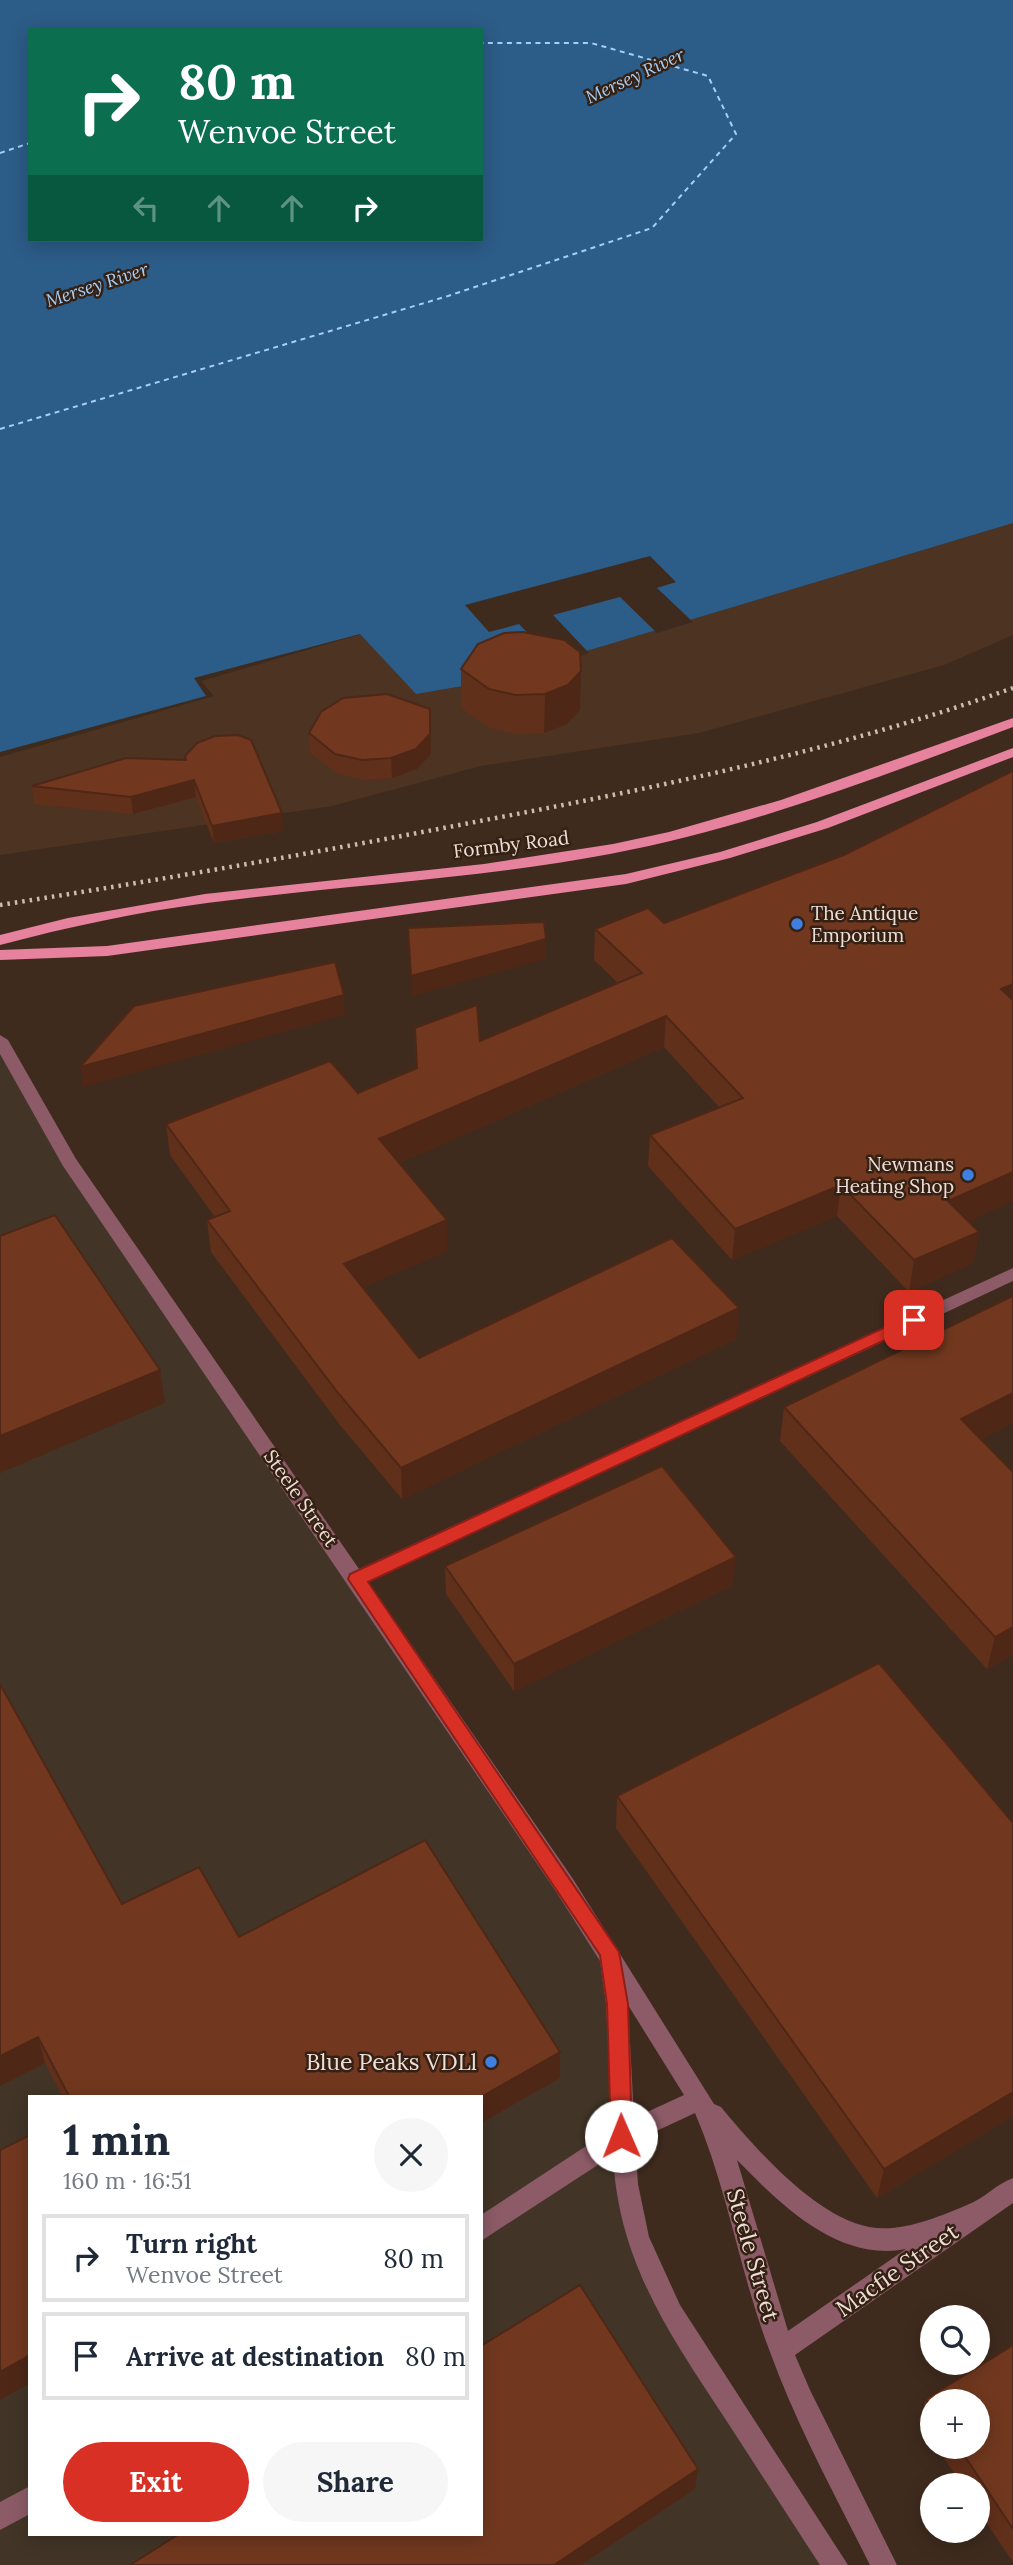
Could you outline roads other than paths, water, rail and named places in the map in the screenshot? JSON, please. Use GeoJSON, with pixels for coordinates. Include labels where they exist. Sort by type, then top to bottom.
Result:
{"type":"FeatureCollection","features":[{"type":"Feature","properties":{"kind":"main road","name":"Formby Road"},"geometry":{"type":"LineString","coordinates":[[0,940],[78,919],[204,900],[553,859],[661,839],[837,788],[1013,722]]}},
{"type":"Feature","properties":{"kind":"main road"},"geometry":{"type":"LineString","coordinates":[[0,955],[107,951],[647,874],[709,860],[836,820],[1013,752]]}},
{"type":"Feature","properties":{"kind":"street","name":"Steele Street"},"geometry":{"type":"LineString","coordinates":[[0,1040],[69,1162],[609,1952],[700,2099],[722,2149],[780,2350],[800,2399],[884,2565]]}},
{"type":"Feature","properties":{"kind":"street"},"geometry":{"type":"LineString","coordinates":[[356,1579],[1013,1274]]}},
{"type":"Feature","properties":{"kind":"street","name":"Steele Street"},"geometry":{"type":"LineString","coordinates":[[609,1952],[617,2004],[621,2136],[626,2184],[637,2238],[671,2314],[835,2565]]}},
{"type":"Feature","properties":{"kind":"street"},"geometry":{"type":"LineString","coordinates":[[483,2229],[621,2136],[700,2099],[772,2178],[802,2203],[851,2234],[868,2239],[903,2237],[978,2213]]}},
{"type":"Feature","properties":{"kind":"street","name":"Macfie Street"},"geometry":{"type":"LineString","coordinates":[[780,2350],[1013,2189]]}},
{"type":"Feature","properties":{"kind":"street"},"geometry":{"type":"LineString","coordinates":[[0,2517],[28,2500]]}},
{"type":"Feature","properties":{"kind":"water","name":"Mersey River"},"geometry":{"type":"Polygon","coordinates":[[[0,0],[1013,0],[1013,523],[480,683],[416,694],[360,634],[194,678],[206,696],[0,752],[0,0]]]}},
{"type":"Feature","properties":{"kind":"railway"},"geometry":{"type":"LineString","coordinates":[[0,905],[360,844],[682,780],[882,730],[1013,688]]}},
{"type":"Feature","properties":{"kind":"place","name":"The Antique Emporium"},"geometry":{"type":"Point","coordinates":[797,924]}},
{"type":"Feature","properties":{"kind":"place","name":"Newmans Heating Shop"},"geometry":{"type":"Point","coordinates":[968,1175]}},
{"type":"Feature","properties":{"kind":"place","name":"Blue Peaks VDLl"},"geometry":{"type":"Point","coordinates":[491,2062]}}]}
